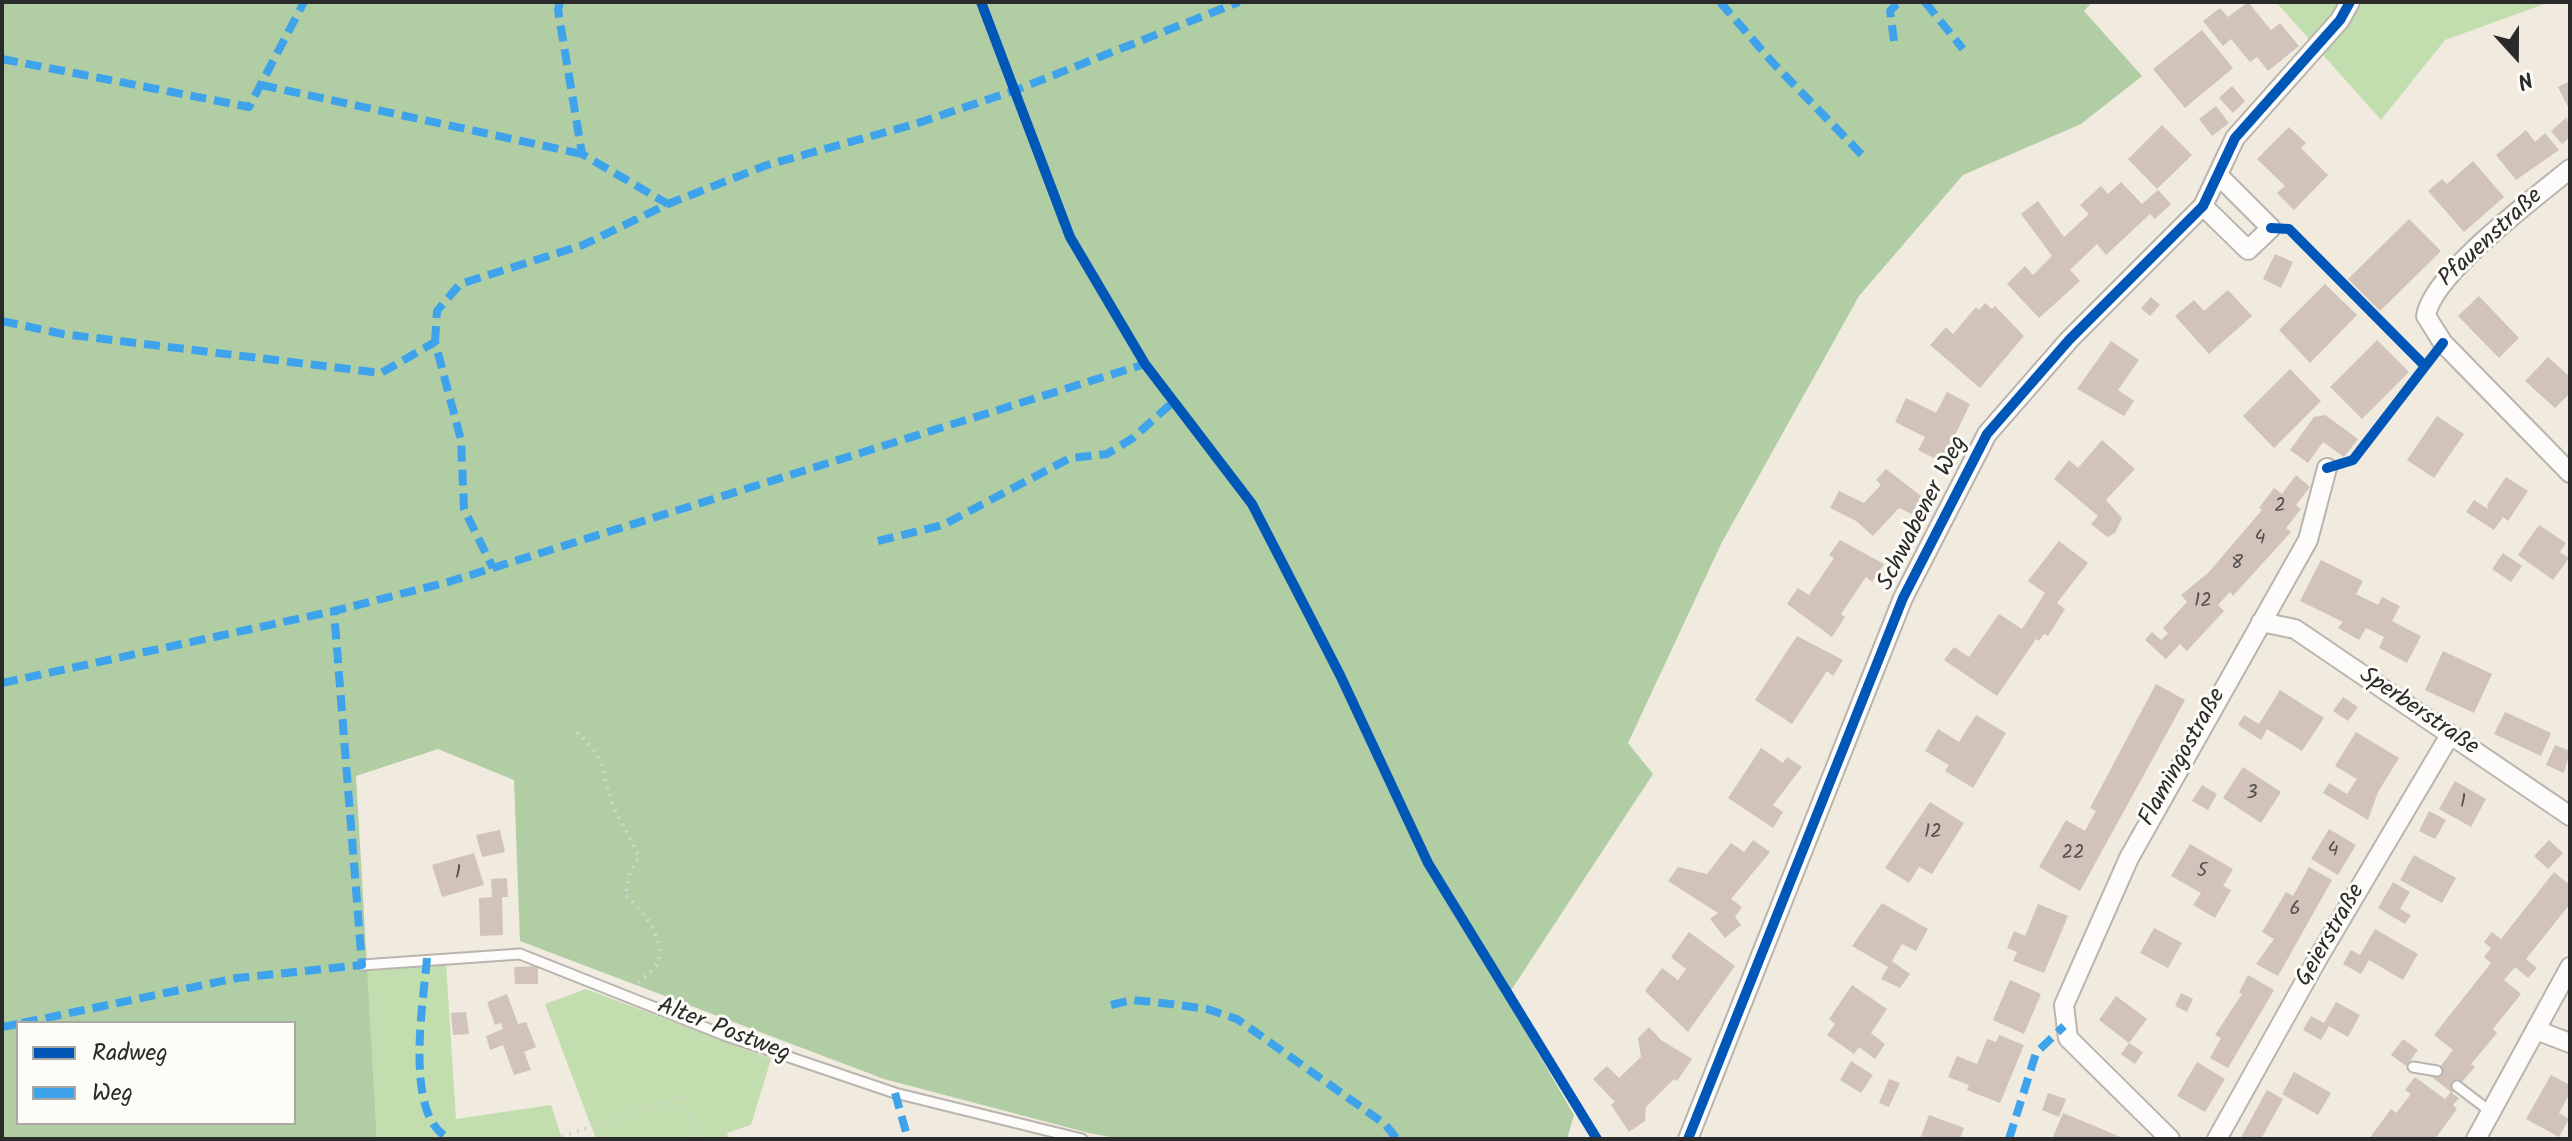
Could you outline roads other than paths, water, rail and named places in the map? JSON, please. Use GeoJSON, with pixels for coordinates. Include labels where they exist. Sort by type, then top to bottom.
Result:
{"type":"FeatureCollection","features":[{"type":"Feature","properties":{"kind":"street","name":"Schwabener Weg"},"geometry":{"type":"LineString","coordinates":[[1688,1139],[1903,598],[1987,434],[2069,340],[2203,206],[2235,138],[2340,20],[2350,2]]}},
{"type":"Feature","properties":{"kind":"street","name":"Pfauenstraße"},"geometry":{"type":"LineString","coordinates":[[2570,169],[2501,225],[2441,285],[2428,301],[2426,316],[2443,343],[2570,473]]}},
{"type":"Feature","properties":{"kind":"street"},"geometry":{"type":"LineString","coordinates":[[2203,206],[2248,250],[2271,228],[2219,176]]}},
{"type":"Feature","properties":{"kind":"street","name":"Flamingostraße"},"geometry":{"type":"LineString","coordinates":[[2170,1139],[2068,1038],[2064,1026],[2064,1005],[2129,858],[2308,540],[2322,497],[2327,468]]}},
{"type":"Feature","properties":{"kind":"street","name":"Sperberstraße"},"geometry":{"type":"LineString","coordinates":[[2261,622],[2295,629],[2570,816]]}},
{"type":"Feature","properties":{"kind":"street","name":"Geierstraße"},"geometry":{"type":"LineString","coordinates":[[2217,1139],[2318,958],[2450,735]]}},
{"type":"Feature","properties":{"kind":"street"},"geometry":{"type":"LineString","coordinates":[[2476,1139],[2570,967]]}},
{"type":"Feature","properties":{"kind":"street"},"geometry":{"type":"LineString","coordinates":[[2536,1030],[2570,1043]]}},
{"type":"Feature","properties":{"kind":"lane","name":"Alter Postweg"},"geometry":{"type":"LineString","coordinates":[[362,965],[520,954],[724,1035],[895,1093],[1082,1139]]}},
{"type":"Feature","properties":{"kind":"lane"},"geometry":{"type":"LineString","coordinates":[[2413,1067],[2437,1071]]}},
{"type":"Feature","properties":{"kind":"lane"},"geometry":{"type":"LineString","coordinates":[[2457,1086],[2491,1112]]}}]}
